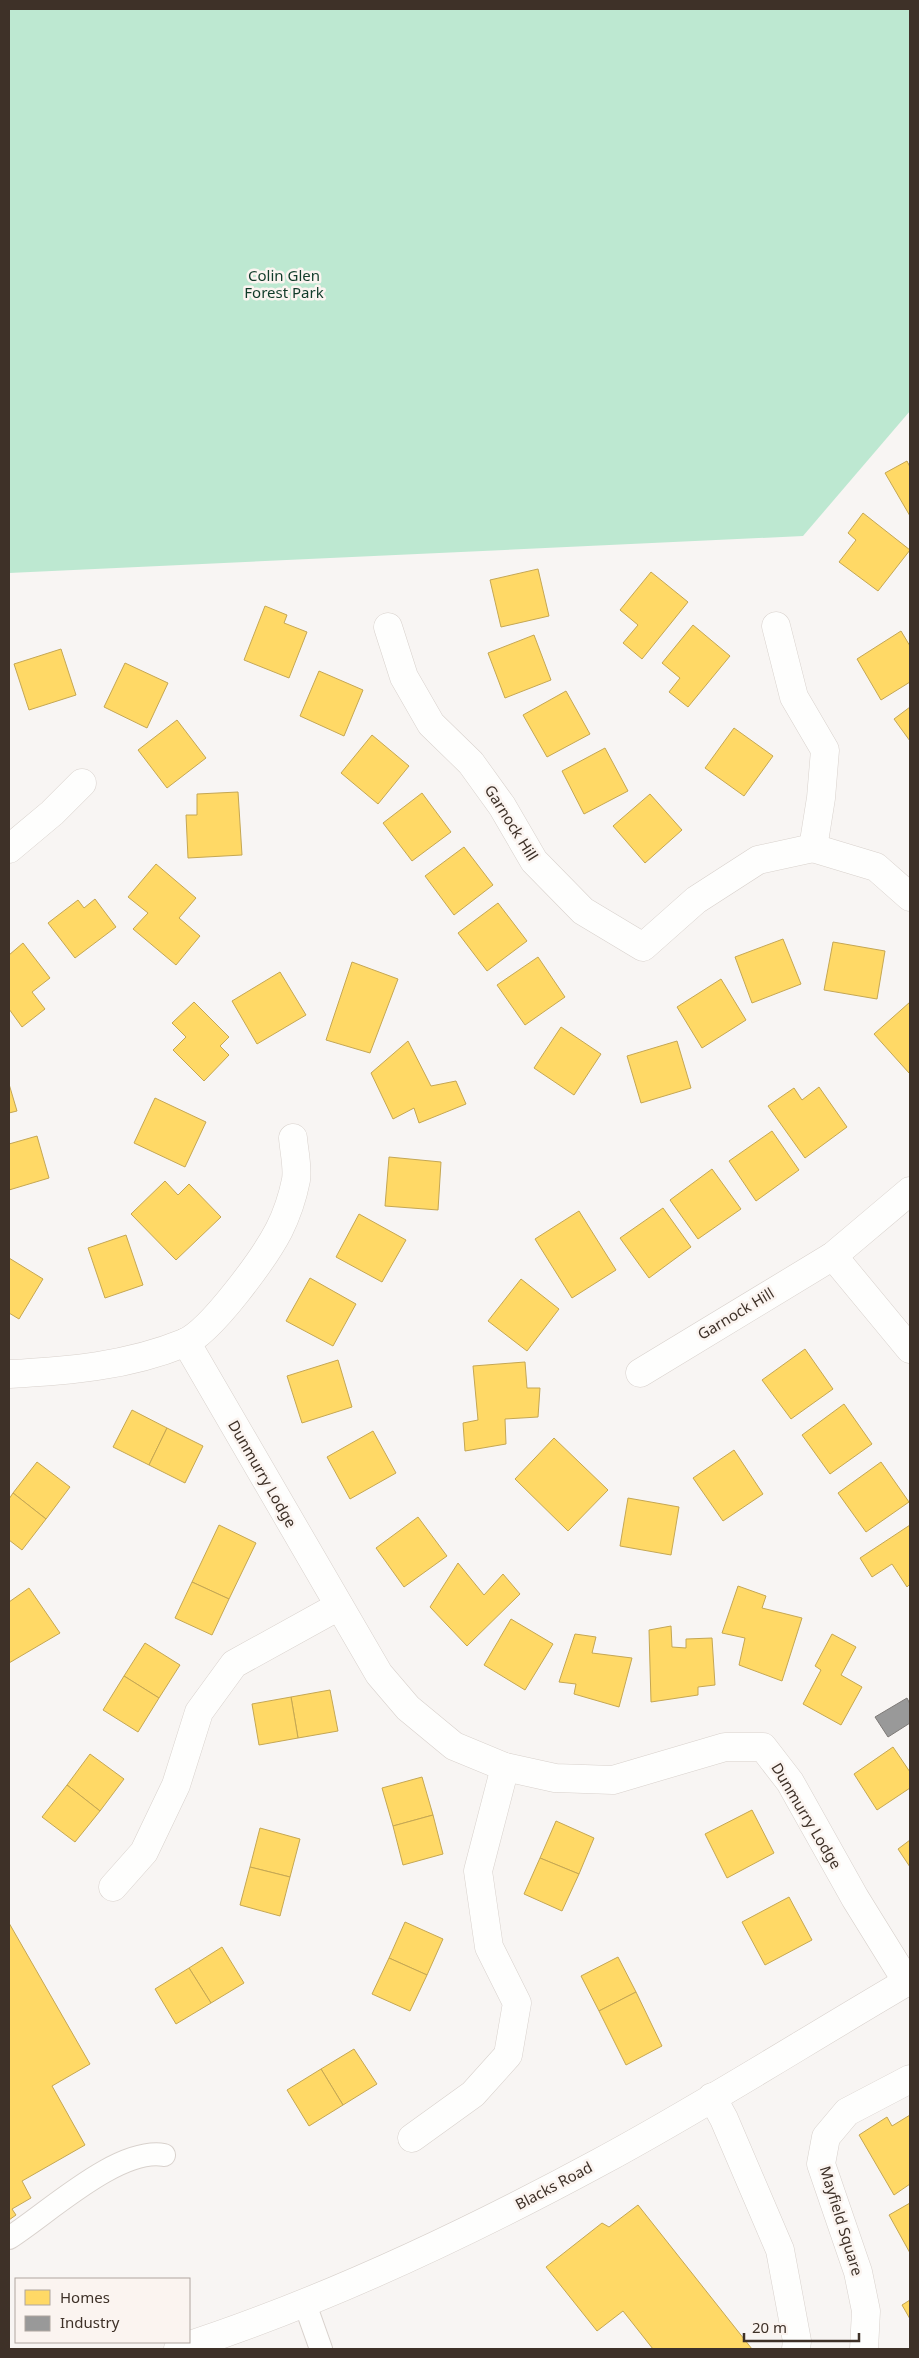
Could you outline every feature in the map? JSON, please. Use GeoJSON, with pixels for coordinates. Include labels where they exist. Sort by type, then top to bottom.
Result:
{"type":"FeatureCollection","features":[{"type":"Feature","properties":{"kind":"street"},"geometry":{"type":"LineString","coordinates":[[776,626],[794,697],[825,750],[822,798],[813,848]]}},
{"type":"Feature","properties":{"kind":"street","name":"Garnock Hill"},"geometry":{"type":"LineString","coordinates":[[388,627],[404,677],[431,724],[471,763],[502,806],[534,861],[583,911],[642,947],[696,900],[758,860],[813,848],[876,867],[910,897]]}},
{"type":"Feature","properties":{"kind":"street"},"geometry":{"type":"LineString","coordinates":[[9,849],[52,813],[82,783]]}},
{"type":"Feature","properties":{"kind":"street"},"geometry":{"type":"LineString","coordinates":[[9,1374],[75,1370],[126,1360],[186,1342],[207,1324],[242,1287],[279,1230],[296,1179],[293,1138]]}},
{"type":"Feature","properties":{"kind":"street","name":"Garnock Hill"},"geometry":{"type":"LineString","coordinates":[[640,1373],[833,1256],[910,1191]]}},
{"type":"Feature","properties":{"kind":"street"},"geometry":{"type":"LineString","coordinates":[[833,1256],[910,1349]]}},
{"type":"Feature","properties":{"kind":"street","name":"Dunmurry Lodge"},"geometry":{"type":"LineString","coordinates":[[186,1342],[379,1674],[408,1708],[454,1746],[506,1767],[555,1778],[613,1780],[725,1747],[763,1747],[790,1782],[856,1898],[909,1981]]}},
{"type":"Feature","properties":{"kind":"street"},"geometry":{"type":"LineString","coordinates":[[113,1887],[144,1852],[176,1785],[199,1712],[234,1664],[339,1606]]}},
{"type":"Feature","properties":{"kind":"street"},"geometry":{"type":"LineString","coordinates":[[412,2138],[473,2094],[508,2055],[517,2003],[489,1947],[478,1871],[506,1767]]}},
{"type":"Feature","properties":{"kind":"street","name":"Blacks Road"},"geometry":{"type":"LineString","coordinates":[[178,2349],[305,2304],[500,2214],[602,2161],[909,1981]]}},
{"type":"Feature","properties":{"kind":"street","name":"Mayfield Square"},"geometry":{"type":"LineString","coordinates":[[864,2349],[866,2311],[862,2291],[821,2164],[826,2137],[847,2112],[910,2079]]}},
{"type":"Feature","properties":{"kind":"street"},"geometry":{"type":"LineString","coordinates":[[712,2097],[724,2119],[780,2250],[797,2340],[796,2349]]}},
{"type":"Feature","properties":{"kind":"lane"},"geometry":{"type":"LineString","coordinates":[[9,2238],[104,2172],[138,2157],[156,2154],[164,2155]]}},
{"type":"Feature","properties":{"kind":"lane"},"geometry":{"type":"LineString","coordinates":[[305,2304],[321,2349]]}},
{"type":"Feature","properties":{"kind":"green space","name":"Colin Glen Forest Park"},"geometry":{"type":"Polygon","coordinates":[[[9,9],[910,9],[910,411],[803,536],[9,573],[9,9]]]}},
{"type":"Feature","properties":{"kind":"building: Homes"},"geometry":{"type":"Polygon","coordinates":[[[907,461],[910,467],[910,516],[885,473],[907,461]]]}},
{"type":"Feature","properties":{"kind":"building: Homes"},"geometry":{"type":"Polygon","coordinates":[[[863,513],[910,550],[878,591],[839,562],[856,540],[848,533],[863,513]]]}},
{"type":"Feature","properties":{"kind":"building: Homes"},"geometry":{"type":"Polygon","coordinates":[[[538,569],[549,616],[501,627],[490,580],[538,569]]]}},
{"type":"Feature","properties":{"kind":"building: Homes"},"geometry":{"type":"Polygon","coordinates":[[[651,572],[688,602],[642,659],[623,643],[638,625],[620,610],[651,572]]]}},
{"type":"Feature","properties":{"kind":"building: Homes"},"geometry":{"type":"Polygon","coordinates":[[[265,606],[287,615],[284,623],[307,632],[289,678],[244,660],[265,606]]]}},
{"type":"Feature","properties":{"kind":"building: Homes"},"geometry":{"type":"Polygon","coordinates":[[[693,625],[730,656],[688,707],[669,692],[680,678],[662,663],[693,625]]]}},
{"type":"Feature","properties":{"kind":"building: Homes"},"geometry":{"type":"Polygon","coordinates":[[[901,631],[910,646],[910,682],[881,700],[857,659],[901,631]]]}},
{"type":"Feature","properties":{"kind":"building: Homes"},"geometry":{"type":"Polygon","coordinates":[[[534,635],[551,680],[505,698],[488,653],[534,635]]]}},
{"type":"Feature","properties":{"kind":"building: Homes"},"geometry":{"type":"Polygon","coordinates":[[[61,649],[76,695],[29,710],[14,664],[61,649]]]}},
{"type":"Feature","properties":{"kind":"building: Homes"},"geometry":{"type":"Polygon","coordinates":[[[125,663],[168,683],[147,728],[104,707],[125,663]]]}},
{"type":"Feature","properties":{"kind":"building: Homes"},"geometry":{"type":"Polygon","coordinates":[[[319,671],[363,690],[344,736],[300,716],[319,671]]]}},
{"type":"Feature","properties":{"kind":"building: Homes"},"geometry":{"type":"Polygon","coordinates":[[[566,691],[590,734],[547,757],[523,715],[566,691]]]}},
{"type":"Feature","properties":{"kind":"building: Homes"},"geometry":{"type":"Polygon","coordinates":[[[910,707],[910,741],[894,719],[910,707]]]}},
{"type":"Feature","properties":{"kind":"building: Homes"},"geometry":{"type":"Polygon","coordinates":[[[177,720],[206,758],[167,788],[138,750],[177,720]]]}},
{"type":"Feature","properties":{"kind":"building: Homes"},"geometry":{"type":"Polygon","coordinates":[[[734,728],[773,756],[744,796],[705,768],[734,728]]]}},
{"type":"Feature","properties":{"kind":"building: Homes"},"geometry":{"type":"Polygon","coordinates":[[[372,735],[409,766],[378,804],[341,773],[372,735]]]}},
{"type":"Feature","properties":{"kind":"building: Homes"},"geometry":{"type":"Polygon","coordinates":[[[605,748],[628,791],[584,814],[562,771],[605,748]]]}},
{"type":"Feature","properties":{"kind":"building: Homes"},"geometry":{"type":"Polygon","coordinates":[[[238,792],[242,855],[188,858],[186,815],[197,815],[197,794],[238,792]]]}},
{"type":"Feature","properties":{"kind":"building: Homes"},"geometry":{"type":"Polygon","coordinates":[[[422,793],[451,832],[412,861],[383,823],[422,793]]]}},
{"type":"Feature","properties":{"kind":"building: Homes"},"geometry":{"type":"Polygon","coordinates":[[[650,794],[682,830],[645,863],[613,826],[650,794]]]}},
{"type":"Feature","properties":{"kind":"building: Homes"},"geometry":{"type":"Polygon","coordinates":[[[464,847],[493,885],[454,915],[425,876],[464,847]]]}},
{"type":"Feature","properties":{"kind":"building: Homes"},"geometry":{"type":"Polygon","coordinates":[[[156,864],[196,898],[179,918],[200,936],[176,965],[133,929],[148,913],[128,897],[156,864]]]}},
{"type":"Feature","properties":{"kind":"building: Homes"},"geometry":{"type":"Polygon","coordinates":[[[95,899],[116,927],[75,958],[48,923],[78,900],[84,908],[95,899]]]}},
{"type":"Feature","properties":{"kind":"building: Homes"},"geometry":{"type":"Polygon","coordinates":[[[498,903],[527,941],[487,971],[458,933],[498,903]]]}},
{"type":"Feature","properties":{"kind":"building: Homes"},"geometry":{"type":"Polygon","coordinates":[[[783,939],[801,984],[752,1003],[735,957],[783,939]]]}},
{"type":"Feature","properties":{"kind":"building: Homes"},"geometry":{"type":"Polygon","coordinates":[[[833,942],[885,951],[877,999],[824,990],[833,942]]]}},
{"type":"Feature","properties":{"kind":"building: Homes"},"geometry":{"type":"Polygon","coordinates":[[[23,943],[50,978],[32,992],[45,1009],[22,1027],[9,1009],[9,955],[23,943]]]}},
{"type":"Feature","properties":{"kind":"building: Homes"},"geometry":{"type":"Polygon","coordinates":[[[538,957],[565,997],[525,1025],[497,985],[538,957]]]}},
{"type":"Feature","properties":{"kind":"building: Homes"},"geometry":{"type":"Polygon","coordinates":[[[352,962],[398,979],[370,1053],[326,1040],[352,962]]]}},
{"type":"Feature","properties":{"kind":"building: Homes"},"geometry":{"type":"Polygon","coordinates":[[[280,972],[306,1015],[257,1044],[232,1001],[280,972]]]}},
{"type":"Feature","properties":{"kind":"building: Homes"},"geometry":{"type":"Polygon","coordinates":[[[721,979],[746,1020],[702,1048],[677,1007],[721,979]]]}},
{"type":"Feature","properties":{"kind":"building: Homes"},"geometry":{"type":"Polygon","coordinates":[[[194,1002],[229,1037],[220,1046],[229,1055],[204,1081],[173,1050],[186,1037],[172,1023],[194,1002]]]}},
{"type":"Feature","properties":{"kind":"building: Homes"},"geometry":{"type":"Polygon","coordinates":[[[910,1002],[910,1072],[909,1073],[874,1034],[910,1002]]]}},
{"type":"Feature","properties":{"kind":"building: Homes"},"geometry":{"type":"Polygon","coordinates":[[[561,1027],[601,1054],[574,1095],[534,1068],[561,1027]]]}},
{"type":"Feature","properties":{"kind":"building: Homes"},"geometry":{"type":"Polygon","coordinates":[[[408,1041],[431,1086],[456,1081],[466,1104],[419,1123],[414,1108],[393,1119],[371,1073],[408,1041]]]}},
{"type":"Feature","properties":{"kind":"building: Homes"},"geometry":{"type":"Polygon","coordinates":[[[677,1041],[691,1088],[641,1103],[627,1056],[677,1041]]]}},
{"type":"Feature","properties":{"kind":"building: Homes"},"geometry":{"type":"Polygon","coordinates":[[[9,1084],[17,1111],[9,1113],[9,1084]]]}},
{"type":"Feature","properties":{"kind":"building: Homes"},"geometry":{"type":"Polygon","coordinates":[[[819,1087],[847,1127],[805,1158],[768,1106],[794,1088],[802,1100],[819,1087]]]}},
{"type":"Feature","properties":{"kind":"building: Homes"},"geometry":{"type":"Polygon","coordinates":[[[155,1098],[206,1122],[185,1167],[134,1143],[155,1098]]]}},
{"type":"Feature","properties":{"kind":"building: Homes"},"geometry":{"type":"Polygon","coordinates":[[[772,1131],[799,1170],[756,1201],[729,1161],[772,1131]]]}},
{"type":"Feature","properties":{"kind":"building: Homes"},"geometry":{"type":"Polygon","coordinates":[[[37,1136],[49,1178],[9,1190],[9,1144],[37,1136]]]}},
{"type":"Feature","properties":{"kind":"building: Homes"},"geometry":{"type":"Polygon","coordinates":[[[389,1157],[441,1162],[438,1210],[385,1206],[389,1157]]]}},
{"type":"Feature","properties":{"kind":"building: Homes"},"geometry":{"type":"Polygon","coordinates":[[[712,1169],[741,1209],[698,1239],[670,1200],[712,1169]]]}},
{"type":"Feature","properties":{"kind":"building: Homes"},"geometry":{"type":"Polygon","coordinates":[[[165,1181],[178,1195],[189,1184],[221,1217],[176,1260],[131,1214],[165,1181]]]}},
{"type":"Feature","properties":{"kind":"building: Homes"},"geometry":{"type":"Polygon","coordinates":[[[663,1208],[691,1247],[649,1278],[620,1238],[663,1208]]]}},
{"type":"Feature","properties":{"kind":"building: Homes"},"geometry":{"type":"Polygon","coordinates":[[[579,1211],[616,1270],[572,1298],[535,1239],[579,1211]]]}},
{"type":"Feature","properties":{"kind":"building: Homes"},"geometry":{"type":"Polygon","coordinates":[[[359,1214],[406,1240],[382,1282],[336,1257],[359,1214]]]}},
{"type":"Feature","properties":{"kind":"building: Homes"},"geometry":{"type":"Polygon","coordinates":[[[126,1235],[143,1285],[105,1298],[88,1248],[126,1235]]]}},
{"type":"Feature","properties":{"kind":"building: Homes"},"geometry":{"type":"Polygon","coordinates":[[[9,1258],[43,1279],[19,1319],[9,1313],[9,1258]]]}},
{"type":"Feature","properties":{"kind":"building: Homes"},"geometry":{"type":"Polygon","coordinates":[[[310,1278],[356,1304],[333,1346],[286,1321],[310,1278]]]}},
{"type":"Feature","properties":{"kind":"building: Homes"},"geometry":{"type":"Polygon","coordinates":[[[521,1279],[559,1309],[527,1351],[488,1321],[521,1279]]]}},
{"type":"Feature","properties":{"kind":"building: Homes"},"geometry":{"type":"Polygon","coordinates":[[[805,1349],[833,1389],[791,1419],[762,1380],[805,1349]]]}},
{"type":"Feature","properties":{"kind":"building: Homes"},"geometry":{"type":"Polygon","coordinates":[[[338,1360],[352,1407],[302,1423],[287,1376],[338,1360]]]}},
{"type":"Feature","properties":{"kind":"building: Homes"},"geometry":{"type":"Polygon","coordinates":[[[525,1362],[527,1388],[540,1388],[538,1417],[505,1419],[506,1444],[465,1451],[463,1423],[478,1420],[473,1366],[525,1362]]]}},
{"type":"Feature","properties":{"kind":"building: Homes"},"geometry":{"type":"Polygon","coordinates":[[[844,1404],[872,1444],[830,1474],[802,1435],[844,1404]]]}},
{"type":"Feature","properties":{"kind":"building: Homes"},"geometry":{"type":"Polygon","coordinates":[[[132,1410],[167,1428],[149,1465],[113,1447],[132,1410]]]}},
{"type":"Feature","properties":{"kind":"building: Homes"},"geometry":{"type":"Polygon","coordinates":[[[167,1428],[203,1446],[185,1483],[149,1465],[167,1428]]]}},
{"type":"Feature","properties":{"kind":"building: Homes"},"geometry":{"type":"Polygon","coordinates":[[[373,1431],[396,1473],[350,1499],[327,1457],[373,1431]]]}},
{"type":"Feature","properties":{"kind":"building: Homes"},"geometry":{"type":"Polygon","coordinates":[[[554,1438],[608,1490],[568,1531],[515,1479],[554,1438]]]}},
{"type":"Feature","properties":{"kind":"building: Homes"},"geometry":{"type":"Polygon","coordinates":[[[734,1450],[763,1494],[723,1521],[693,1478],[734,1450]]]}},
{"type":"Feature","properties":{"kind":"building: Homes"},"geometry":{"type":"Polygon","coordinates":[[[37,1462],[70,1487],[46,1519],[13,1493],[37,1462]]]}},
{"type":"Feature","properties":{"kind":"building: Homes"},"geometry":{"type":"Polygon","coordinates":[[[881,1462],[909,1502],[866,1532],[838,1493],[881,1462]]]}},
{"type":"Feature","properties":{"kind":"building: Homes"},"geometry":{"type":"Polygon","coordinates":[[[13,1493],[46,1519],[22,1550],[9,1540],[9,1499],[13,1493]]]}},
{"type":"Feature","properties":{"kind":"building: Homes"},"geometry":{"type":"Polygon","coordinates":[[[628,1498],[679,1507],[671,1555],[620,1546],[628,1498]]]}},
{"type":"Feature","properties":{"kind":"building: Homes"},"geometry":{"type":"Polygon","coordinates":[[[418,1517],[447,1556],[404,1587],[376,1548],[418,1517]]]}},
{"type":"Feature","properties":{"kind":"building: Homes"},"geometry":{"type":"Polygon","coordinates":[[[219,1525],[256,1543],[229,1599],[192,1582],[219,1525]]]}},
{"type":"Feature","properties":{"kind":"building: Homes"},"geometry":{"type":"Polygon","coordinates":[[[910,1525],[910,1584],[907,1587],[892,1564],[872,1577],[860,1558],[910,1525]]]}},
{"type":"Feature","properties":{"kind":"building: Homes"},"geometry":{"type":"Polygon","coordinates":[[[458,1563],[484,1595],[503,1574],[520,1594],[467,1646],[430,1607],[458,1563]]]}},
{"type":"Feature","properties":{"kind":"building: Homes"},"geometry":{"type":"Polygon","coordinates":[[[192,1582],[229,1599],[212,1635],[175,1618],[192,1582]]]}},
{"type":"Feature","properties":{"kind":"building: Homes"},"geometry":{"type":"Polygon","coordinates":[[[738,1586],[766,1596],[762,1608],[802,1618],[782,1681],[739,1665],[745,1638],[722,1633],[738,1586]]]}},
{"type":"Feature","properties":{"kind":"building: Homes"},"geometry":{"type":"Polygon","coordinates":[[[29,1588],[60,1633],[9,1663],[9,1602],[29,1588]]]}},
{"type":"Feature","properties":{"kind":"building: Homes"},"geometry":{"type":"Polygon","coordinates":[[[511,1619],[553,1644],[525,1690],[484,1665],[511,1619]]]}},
{"type":"Feature","properties":{"kind":"building: Homes"},"geometry":{"type":"Polygon","coordinates":[[[671,1626],[672,1647],[686,1648],[686,1639],[712,1638],[715,1685],[698,1687],[698,1695],[651,1702],[649,1630],[671,1626]]]}},
{"type":"Feature","properties":{"kind":"building: Homes"},"geometry":{"type":"Polygon","coordinates":[[[575,1634],[596,1637],[592,1653],[632,1658],[619,1707],[574,1694],[576,1684],[559,1682],[575,1634]]]}},
{"type":"Feature","properties":{"kind":"building: Homes"},"geometry":{"type":"Polygon","coordinates":[[[832,1634],[856,1647],[841,1675],[862,1687],[841,1725],[803,1704],[821,1670],[815,1666],[832,1634]]]}},
{"type":"Feature","properties":{"kind":"building: Homes"},"geometry":{"type":"Polygon","coordinates":[[[145,1643],[180,1665],[159,1698],[124,1676],[145,1643]]]}},
{"type":"Feature","properties":{"kind":"building: Homes"},"geometry":{"type":"Polygon","coordinates":[[[124,1676],[159,1698],[138,1732],[103,1710],[124,1676]]]}},
{"type":"Feature","properties":{"kind":"building: Homes"},"geometry":{"type":"Polygon","coordinates":[[[330,1690],[338,1731],[298,1738],[291,1697],[330,1690]]]}},
{"type":"Feature","properties":{"kind":"building: Homes"},"geometry":{"type":"Polygon","coordinates":[[[291,1697],[298,1738],[259,1745],[252,1704],[291,1697]]]}},
{"type":"Feature","properties":{"kind":"building: Homes"},"geometry":{"type":"Polygon","coordinates":[[[893,1747],[910,1772],[910,1788],[877,1810],[854,1774],[893,1747]]]}},
{"type":"Feature","properties":{"kind":"building: Homes"},"geometry":{"type":"Polygon","coordinates":[[[90,1754],[124,1779],[100,1811],[67,1785],[90,1754]]]}},
{"type":"Feature","properties":{"kind":"building: Homes"},"geometry":{"type":"Polygon","coordinates":[[[422,1777],[433,1815],[393,1826],[382,1788],[422,1777]]]}},
{"type":"Feature","properties":{"kind":"building: Homes"},"geometry":{"type":"Polygon","coordinates":[[[67,1785],[100,1811],[75,1842],[42,1817],[67,1785]]]}},
{"type":"Feature","properties":{"kind":"building: Homes"},"geometry":{"type":"Polygon","coordinates":[[[752,1810],[774,1853],[727,1878],[705,1834],[752,1810]]]}},
{"type":"Feature","properties":{"kind":"building: Homes"},"geometry":{"type":"Polygon","coordinates":[[[433,1815],[443,1854],[403,1865],[393,1826],[433,1815]]]}},
{"type":"Feature","properties":{"kind":"building: Homes"},"geometry":{"type":"Polygon","coordinates":[[[556,1821],[594,1838],[579,1874],[540,1858],[556,1821]]]}},
{"type":"Feature","properties":{"kind":"building: Homes"},"geometry":{"type":"Polygon","coordinates":[[[260,1828],[300,1839],[290,1877],[250,1867],[260,1828]]]}},
{"type":"Feature","properties":{"kind":"building: Homes"},"geometry":{"type":"Polygon","coordinates":[[[910,1840],[910,1867],[898,1849],[910,1840]]]}},
{"type":"Feature","properties":{"kind":"building: Homes"},"geometry":{"type":"Polygon","coordinates":[[[540,1858],[579,1874],[562,1911],[524,1894],[540,1858]]]}},
{"type":"Feature","properties":{"kind":"building: Homes"},"geometry":{"type":"Polygon","coordinates":[[[250,1867],[290,1877],[280,1916],[240,1905],[250,1867]]]}},
{"type":"Feature","properties":{"kind":"building: Homes"},"geometry":{"type":"Polygon","coordinates":[[[789,1897],[812,1940],[765,1965],[742,1922],[789,1897]]]}},
{"type":"Feature","properties":{"kind":"building: Homes"},"geometry":{"type":"Polygon","coordinates":[[[405,1922],[443,1939],[427,1975],[389,1958],[405,1922]]]}},
{"type":"Feature","properties":{"kind":"building: Homes"},"geometry":{"type":"Polygon","coordinates":[[[9,1923],[90,2064],[52,2086],[85,2145],[22,2181],[31,2198],[12,2209],[16,2215],[9,2220],[9,1923]]]}},
{"type":"Feature","properties":{"kind":"building: Homes"},"geometry":{"type":"Polygon","coordinates":[[[222,1947],[244,1983],[211,2003],[189,1968],[222,1947]]]}},
{"type":"Feature","properties":{"kind":"building: Homes"},"geometry":{"type":"Polygon","coordinates":[[[618,1957],[636,1992],[599,2011],[581,1976],[618,1957]]]}},
{"type":"Feature","properties":{"kind":"building: Homes"},"geometry":{"type":"Polygon","coordinates":[[[389,1958],[427,1975],[410,2011],[372,1994],[389,1958]]]}},
{"type":"Feature","properties":{"kind":"building: Homes"},"geometry":{"type":"Polygon","coordinates":[[[189,1968],[211,2003],[176,2024],[155,1989],[189,1968]]]}},
{"type":"Feature","properties":{"kind":"building: Homes"},"geometry":{"type":"Polygon","coordinates":[[[636,1992],[662,2046],[626,2065],[599,2011],[636,1992]]]}},
{"type":"Feature","properties":{"kind":"building: Homes"},"geometry":{"type":"Polygon","coordinates":[[[354,2049],[377,2084],[343,2105],[321,2069],[354,2049]]]}},
{"type":"Feature","properties":{"kind":"building: Homes"},"geometry":{"type":"Polygon","coordinates":[[[321,2069],[343,2105],[309,2126],[287,2090],[321,2069]]]}},
{"type":"Feature","properties":{"kind":"building: Homes"},"geometry":{"type":"Polygon","coordinates":[[[910,2115],[910,2184],[894,2195],[859,2135],[887,2117],[892,2126],[910,2115]]]}},
{"type":"Feature","properties":{"kind":"building: Homes"},"geometry":{"type":"Polygon","coordinates":[[[910,2203],[910,2253],[889,2215],[910,2203]]]}},
{"type":"Feature","properties":{"kind":"building: Homes"},"geometry":{"type":"Polygon","coordinates":[[[638,2205],[752,2349],[653,2349],[623,2311],[597,2331],[546,2267],[602,2223],[609,2227],[638,2205]]]}},
{"type":"Feature","properties":{"kind":"building: Homes"},"geometry":{"type":"Polygon","coordinates":[[[910,2300],[910,2319],[902,2305],[910,2300]]]}},
{"type":"Feature","properties":{"kind":"building: Industry"},"geometry":{"type":"Polygon","coordinates":[[[907,1698],[910,1704],[910,1723],[888,1737],[875,1717],[907,1698]]]}}]}
